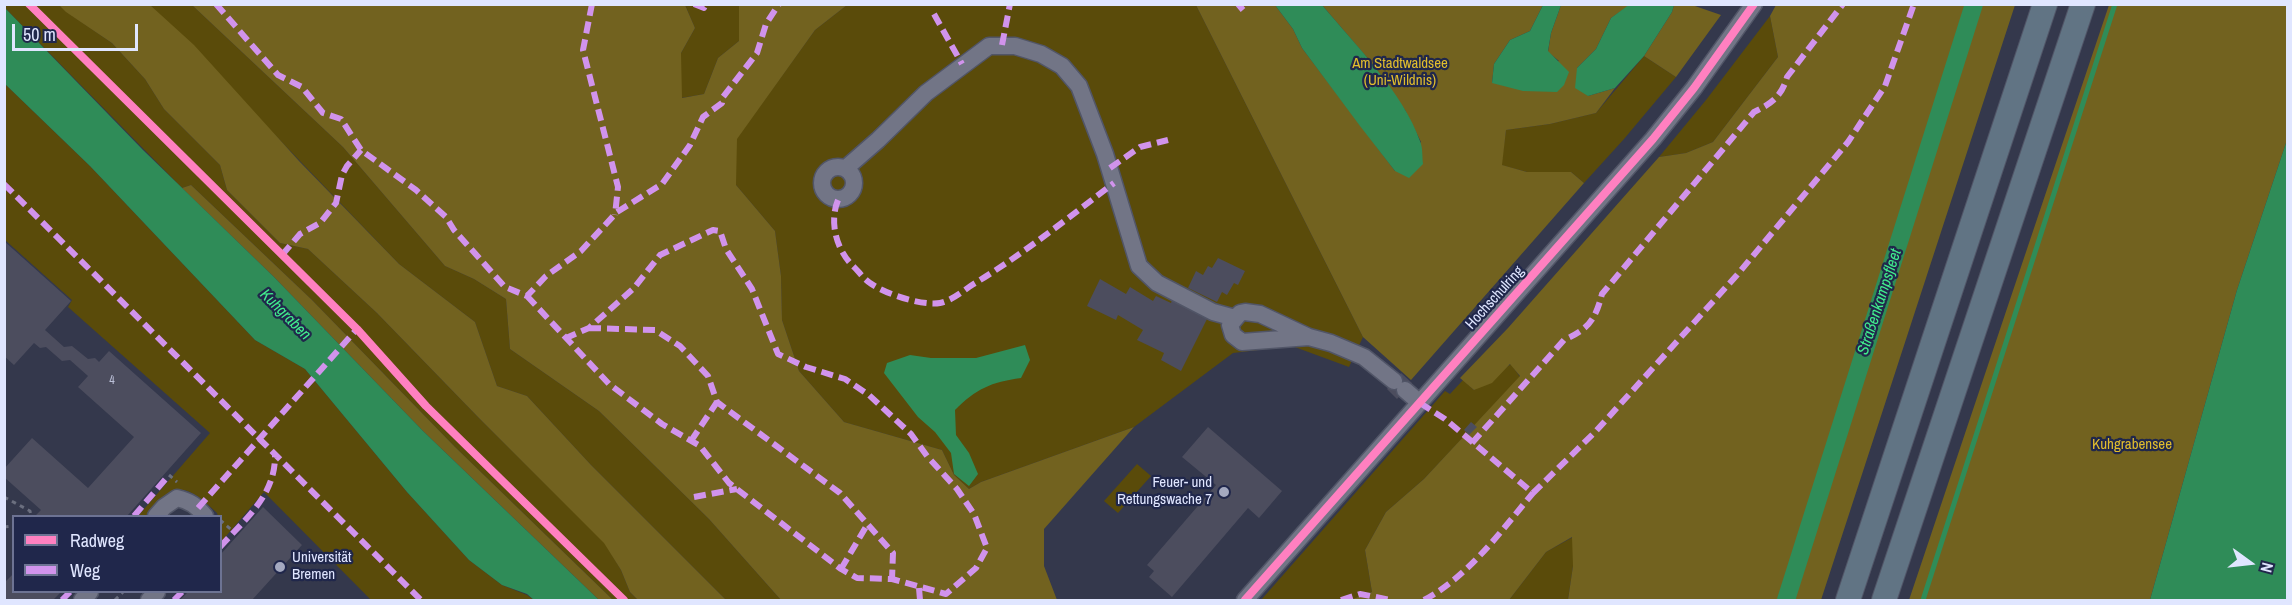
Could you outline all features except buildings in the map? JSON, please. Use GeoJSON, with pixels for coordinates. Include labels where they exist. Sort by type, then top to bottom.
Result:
{"type":"FeatureCollection","features":[{"type":"Feature","properties":{"kind":"highway"},"geometry":{"type":"LineString","coordinates":[[1848,600],[2045,4]]}},
{"type":"Feature","properties":{"kind":"highway"},"geometry":{"type":"LineString","coordinates":[[1884,600],[2083,4]]}},
{"type":"Feature","properties":{"kind":"street","name":"Hochschulring"},"geometry":{"type":"LineString","coordinates":[[1245,600],[1653,139],[1694,88],[1754,4]]}},
{"type":"Feature","properties":{"kind":"street"},"geometry":{"type":"LineString","coordinates":[[846,168],[926,93],[989,46],[1015,46],[1041,54],[1062,66],[1079,87],[1105,154],[1139,266],[1157,283],[1212,312],[1235,318]]}},
{"type":"Feature","properties":{"kind":"street"},"geometry":{"type":"LineString","coordinates":[[1309,337],[1242,342],[1233,335],[1230,325],[1235,318],[1245,312],[1260,314],[1309,337],[1331,343],[1364,357],[1420,403]]}},
{"type":"Feature","properties":{"kind":"street"},"geometry":{"type":"LineString","coordinates":[[157,515],[177,498],[188,501],[204,515]]}},
{"type":"Feature","properties":{"kind":"path"},"geometry":{"type":"LineString","coordinates":[[4,497],[30,512],[31,515]]}},
{"type":"Feature","properties":{"kind":"path"},"geometry":{"type":"LineString","coordinates":[[222,522],[234,532]]}},
{"type":"Feature","properties":{"kind":"shaded area"},"geometry":{"type":"Polygon","coordinates":[[[4,5],[59,5],[112,43],[145,79],[164,109],[220,165],[227,190],[280,243],[308,249],[377,313],[605,543],[621,570],[630,592],[638,600],[613,600],[455,447],[312,300],[191,185],[182,188],[4,5]]]}},
{"type":"Feature","properties":{"kind":"shaded area"},"geometry":{"type":"Polygon","coordinates":[[[150,5],[192,5],[343,147],[445,266],[474,279],[506,299],[510,349],[599,411],[709,519],[781,600],[726,600],[591,465],[527,396],[497,386],[475,322],[399,264],[150,5]]]}},
{"type":"Feature","properties":{"kind":"shaded area"},"geometry":{"type":"Polygon","coordinates":[[[685,5],[739,5],[739,41],[718,58],[704,94],[681,98],[681,53],[695,28],[685,5]]]}},
{"type":"Feature","properties":{"kind":"shaded area"},"geometry":{"type":"Polygon","coordinates":[[[847,5],[1196,5],[1363,337],[1349,367],[1292,346],[1233,353],[1134,427],[981,482],[969,489],[954,475],[942,450],[844,422],[799,371],[782,320],[781,276],[775,231],[736,185],[736,139],[815,30],[847,5]]]}},
{"type":"Feature","properties":{"kind":"shaded area"},"geometry":{"type":"Polygon","coordinates":[[[1770,16],[1778,57],[1713,142],[1686,153],[1659,157],[1706,100],[1770,16]]]}},
{"type":"Feature","properties":{"kind":"shaded area"},"geometry":{"type":"Polygon","coordinates":[[[1644,56],[1676,77],[1584,183],[1571,172],[1527,172],[1501,165],[1506,130],[1550,124],[1596,113],[1644,56]]]}},
{"type":"Feature","properties":{"kind":"shaded area"},"geometry":{"type":"Polygon","coordinates":[[[5,84],[90,166],[255,340],[305,369],[407,492],[469,560],[502,585],[534,600],[371,600],[264,492],[222,541],[222,515],[218,515],[206,503],[188,491],[174,492],[148,515],[139,515],[210,433],[68,307],[72,300],[5,240],[5,84]]]}},
{"type":"Feature","properties":{"kind":"shaded area"},"geometry":{"type":"Polygon","coordinates":[[[1511,364],[1520,377],[1424,479],[1386,512],[1365,550],[1372,592],[1350,600],[1261,600],[1445,391],[1450,394],[1463,380],[1474,390],[1511,364]]]}},
{"type":"Feature","properties":{"kind":"shaded area"},"geometry":{"type":"Polygon","coordinates":[[[1137,464],[1151,476],[1118,513],[1104,501],[1137,464]]]}},
{"type":"Feature","properties":{"kind":"shaded area"},"geometry":{"type":"Polygon","coordinates":[[[1573,537],[1573,566],[1568,600],[1509,600],[1546,552],[1573,537]]]}},
{"type":"Feature","properties":{"kind":"green space"},"geometry":{"type":"Polygon","coordinates":[[[59,5],[150,5],[194,45],[299,161],[399,264],[475,322],[497,386],[527,396],[591,465],[726,600],[638,600],[630,592],[621,570],[604,543],[377,313],[308,249],[280,243],[227,190],[220,165],[164,109],[145,79],[112,43],[59,5]]]}},
{"type":"Feature","properties":{"kind":"green space"},"geometry":{"type":"Polygon","coordinates":[[[192,5],[685,5],[695,28],[681,53],[682,98],[704,94],[718,58],[739,41],[739,5],[847,5],[815,30],[737,139],[736,185],[775,231],[781,276],[782,320],[799,371],[844,422],[942,450],[954,475],[969,489],[981,482],[1134,427],[1044,529],[1044,566],[1057,600],[781,600],[709,519],[599,411],[510,349],[506,299],[474,279],[445,266],[343,147],[192,5]]]}},
{"type":"Feature","properties":{"kind":"green space","name":"Am Stadtwaldsee (Uni-Wildnis)"},"geometry":{"type":"Polygon","coordinates":[[[1196,5],[1275,5],[1293,29],[1302,48],[1395,171],[1421,142],[1405,110],[1370,61],[1322,5],[1543,5],[1530,31],[1510,40],[1494,64],[1492,83],[1559,61],[1548,52],[1551,33],[1561,5],[1630,5],[1611,18],[1596,49],[1577,68],[1588,96],[1615,88],[1596,113],[1550,124],[1506,130],[1502,165],[1527,172],[1571,172],[1584,183],[1411,380],[1363,337],[1196,5]]]}},
{"type":"Feature","properties":{"kind":"green space"},"geometry":{"type":"Polygon","coordinates":[[[1674,5],[1692,5],[1721,15],[1676,77],[1644,56],[1672,12],[1674,5]]]}},
{"type":"Feature","properties":{"kind":"green space"},"geometry":{"type":"Polygon","coordinates":[[[1776,5],[2015,5],[1821,600],[1568,600],[1573,566],[1572,537],[1546,552],[1509,600],[1350,600],[1372,592],[1365,550],[1386,512],[1424,479],[1520,376],[1510,364],[1492,383],[1474,390],[1460,378],[1508,328],[1659,157],[1686,153],[1713,142],[1778,57],[1770,16],[1776,5]]]}},
{"type":"Feature","properties":{"kind":"green space","name":"Kuhgrabensee"},"geometry":{"type":"Polygon","coordinates":[[[2109,5],[2287,5],[2287,140],[2237,290],[2150,600],[1909,600],[2109,5]]]}},
{"type":"Feature","properties":{"kind":"green space"},"geometry":{"type":"Polygon","coordinates":[[[191,185],[312,300],[455,447],[613,600],[599,600],[423,431],[274,277],[182,188],[191,185]]]}},
{"type":"Feature","properties":{"kind":"water"},"geometry":{"type":"Polygon","coordinates":[[[1630,4],[1674,5],[1672,12],[1644,56],[1615,88],[1588,96],[1575,88],[1577,68],[1596,49],[1611,18],[1630,4]]]}},
{"type":"Feature","properties":{"kind":"water"},"geometry":{"type":"Polygon","coordinates":[[[1275,5],[1322,5],[1377,70],[1413,123],[1421,144],[1423,164],[1409,178],[1395,171],[1360,126],[1302,48],[1293,29],[1275,5]]]}},
{"type":"Feature","properties":{"kind":"water"},"geometry":{"type":"Polygon","coordinates":[[[1543,5],[1561,5],[1551,33],[1548,51],[1569,72],[1564,85],[1557,92],[1523,91],[1492,83],[1494,64],[1510,40],[1530,31],[1543,5]]]}},
{"type":"Feature","properties":{"kind":"water","name":"Kuhgraben"},"geometry":{"type":"Polygon","coordinates":[[[5,8],[143,150],[274,277],[423,431],[599,600],[534,600],[527,594],[502,585],[469,560],[407,492],[305,369],[255,340],[90,166],[5,84],[5,8]]]}},
{"type":"Feature","properties":{"kind":"water","name":"Kuhgrabensee"},"geometry":{"type":"Polygon","coordinates":[[[2287,140],[2287,600],[2150,600],[2237,290],[2287,140]]]}},
{"type":"Feature","properties":{"kind":"water"},"geometry":{"type":"Polygon","coordinates":[[[1025,345],[1030,360],[1021,378],[985,388],[955,410],[956,435],[969,453],[978,474],[969,486],[954,474],[951,453],[935,432],[918,417],[884,373],[887,363],[910,355],[931,358],[976,358],[1025,345]]]}},
{"type":"Feature","properties":{"kind":"waterway","name":"Straßenkampsfleet"},"geometry":{"type":"LineString","coordinates":[[1786,600],[1974,4]]}},
{"type":"Feature","properties":{"kind":"waterway"},"geometry":{"type":"LineString","coordinates":[[1923,600],[2115,4]]}},
{"type":"Feature","properties":{"kind":"marked path"},"geometry":{"type":"LineString","coordinates":[[216,4],[278,75],[302,87],[323,113],[341,119],[361,150],[416,190],[446,217],[454,230],[505,287],[527,296],[546,276],[581,251],[617,212],[662,184],[690,145],[703,117],[722,103],[723,97],[757,53],[766,24],[779,4]]}},
{"type":"Feature","properties":{"kind":"marked path"},"geometry":{"type":"LineString","coordinates":[[592,4],[583,50],[618,187],[615,215]]}},
{"type":"Feature","properties":{"kind":"marked path"},"geometry":{"type":"LineString","coordinates":[[694,4],[704,8],[706,4]]}},
{"type":"Feature","properties":{"kind":"marked path"},"geometry":{"type":"LineString","coordinates":[[1002,45],[1010,4]]}},
{"type":"Feature","properties":{"kind":"marked path"},"geometry":{"type":"LineString","coordinates":[[1238,4],[1243,10]]}},
{"type":"Feature","properties":{"kind":"marked path"},"geometry":{"type":"LineString","coordinates":[[1472,443],[1564,340],[1585,328],[1593,318],[1602,294],[1754,112],[1766,106],[1779,94],[1787,77],[1843,4]]}},
{"type":"Feature","properties":{"kind":"marked path"},"geometry":{"type":"LineString","coordinates":[[1420,403],[1445,419],[1533,493],[1596,431],[1737,275],[1848,142],[1885,86],[1914,4]]}},
{"type":"Feature","properties":{"kind":"marked path"},"geometry":{"type":"LineString","coordinates":[[934,14],[962,64]]}},
{"type":"Feature","properties":{"kind":"marked path"},"geometry":{"type":"LineString","coordinates":[[1110,168],[1140,147],[1168,140]]}},
{"type":"Feature","properties":{"kind":"marked path"},"geometry":{"type":"LineString","coordinates":[[282,255],[300,234],[320,223],[336,203],[342,175],[361,150]]}},
{"type":"Feature","properties":{"kind":"marked path"},"geometry":{"type":"LineString","coordinates":[[838,200],[834,226],[839,244],[848,260],[864,277],[877,287],[894,295],[924,303],[940,303],[957,296],[1009,261],[1114,183]]}},
{"type":"Feature","properties":{"kind":"marked path"},"geometry":{"type":"LineString","coordinates":[[4,184],[421,600]]}},
{"type":"Feature","properties":{"kind":"marked path"},"geometry":{"type":"LineString","coordinates":[[527,296],[609,384],[662,424],[700,446],[729,483],[841,569],[857,578],[892,579],[946,594],[976,568],[987,548],[974,514],[957,489],[927,456],[911,434],[869,395],[845,379],[806,367],[778,354],[752,289],[726,249],[720,231],[713,230],[660,255],[634,288],[589,328],[566,338]]}},
{"type":"Feature","properties":{"kind":"marked path"},"geometry":{"type":"LineString","coordinates":[[589,328],[655,330],[680,346],[708,376],[717,402],[840,493],[893,553],[892,579]]}},
{"type":"Feature","properties":{"kind":"marked path"},"geometry":{"type":"LineString","coordinates":[[198,508],[357,329]]}},
{"type":"Feature","properties":{"kind":"marked path"},"geometry":{"type":"LineString","coordinates":[[691,441],[717,402]]}},
{"type":"Feature","properties":{"kind":"marked path"},"geometry":{"type":"LineString","coordinates":[[222,545],[249,516],[265,494],[274,469],[275,454]]}},
{"type":"Feature","properties":{"kind":"marked path"},"geometry":{"type":"LineString","coordinates":[[135,515],[169,475]]}},
{"type":"Feature","properties":{"kind":"marked path"},"geometry":{"type":"LineString","coordinates":[[694,497],[737,489]]}},
{"type":"Feature","properties":{"kind":"marked path"},"geometry":{"type":"LineString","coordinates":[[1424,600],[1470,566],[1533,493]]}},
{"type":"Feature","properties":{"kind":"marked path"},"geometry":{"type":"LineString","coordinates":[[841,569],[867,525]]}},
{"type":"Feature","properties":{"kind":"marked path"},"geometry":{"type":"LineString","coordinates":[[919,588],[920,600]]}},
{"type":"Feature","properties":{"kind":"marked path"},"geometry":{"type":"LineString","coordinates":[[62,600],[69,593]]}},
{"type":"Feature","properties":{"kind":"marked path"},"geometry":{"type":"LineString","coordinates":[[174,600],[181,593]]}},
{"type":"Feature","properties":{"kind":"marked path"},"geometry":{"type":"LineString","coordinates":[[1341,600],[1360,594],[1391,600]]}},
{"type":"Feature","properties":{"kind":"cycle path"},"geometry":{"type":"LineString","coordinates":[[29,4],[357,329],[426,406],[624,600]]}},
{"type":"Feature","properties":{"kind":"cycle path"},"geometry":{"type":"LineString","coordinates":[[1245,600],[1653,139],[1694,88],[1754,4]]}},
{"type":"Feature","properties":{"kind":"place","name":"Feuer- und Rettungswache 7"},"geometry":{"type":"Point","coordinates":[1224,492]}},
{"type":"Feature","properties":{"kind":"place","name":"Universität Bremen"},"geometry":{"type":"Point","coordinates":[280,567]}}]}
